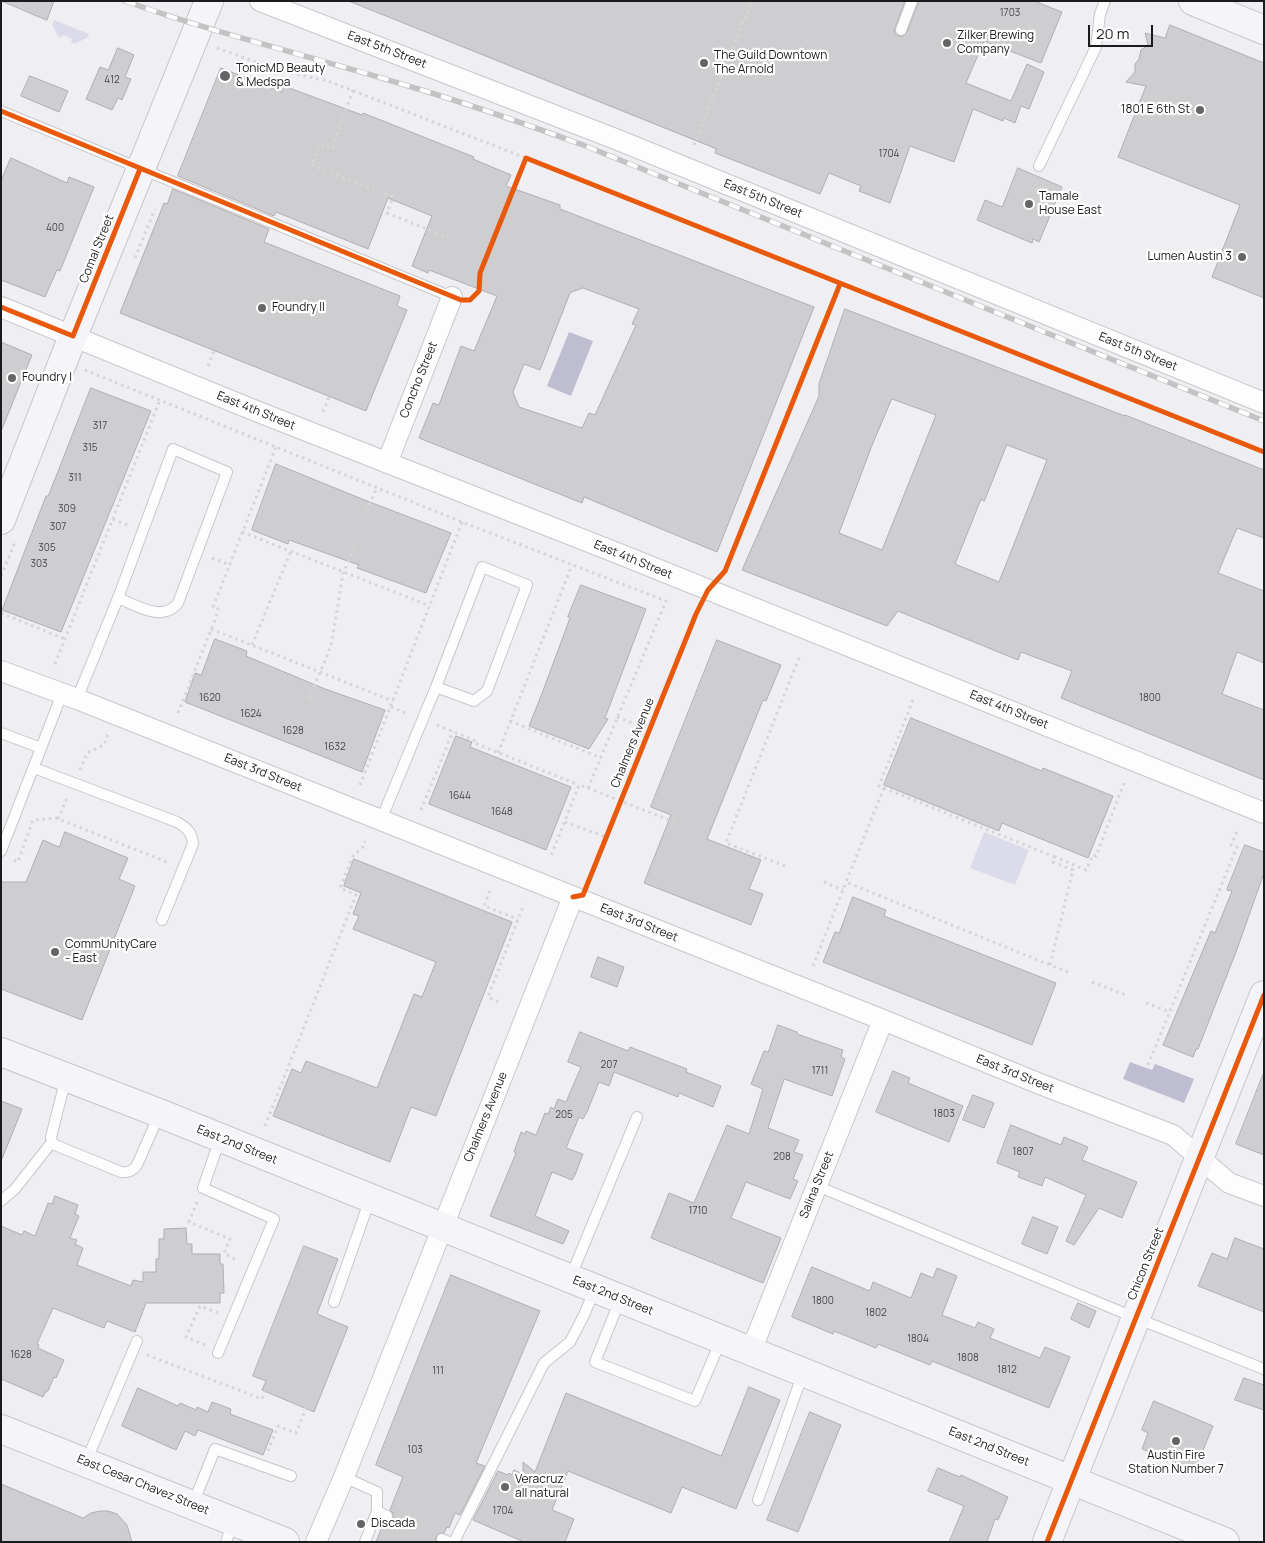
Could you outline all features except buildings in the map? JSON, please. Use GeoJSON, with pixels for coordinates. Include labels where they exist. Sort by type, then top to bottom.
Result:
{"type":"FeatureCollection","features":[{"type":"Feature","properties":{"kind":"street","name":"Comal Street"},"geometry":{"type":"LineString","coordinates":[[7,516],[73,336],[209,1]]}},
{"type":"Feature","properties":{"kind":"street","name":"East 5th Street"},"geometry":{"type":"LineString","coordinates":[[260,1],[618,140],[1264,403]]}},
{"type":"Feature","properties":{"kind":"street"},"geometry":{"type":"LineString","coordinates":[[1193,1],[1264,30]]}},
{"type":"Feature","properties":{"kind":"street","name":"Concho Street"},"geometry":{"type":"LineString","coordinates":[[387,463],[452,297]]}},
{"type":"Feature","properties":{"kind":"street","name":"East 4th Street"},"geometry":{"type":"LineString","coordinates":[[1,307],[1264,813]]}},
{"type":"Feature","properties":{"kind":"street","name":"East 3rd Street"},"geometry":{"type":"LineString","coordinates":[[1,671],[69,696],[1040,1084],[1173,1135],[1228,1183],[1264,1196]]}},
{"type":"Feature","properties":{"kind":"street","name":"Chalmers Avenue"},"geometry":{"type":"LineString","coordinates":[[316,1542],[344,1477],[573,897]]}},
{"type":"Feature","properties":{"kind":"street","name":"Chicon Street"},"geometry":{"type":"LineString","coordinates":[[1048,1542],[1264,994]]}},
{"type":"Feature","properties":{"kind":"street","name":"Salina Street"},"geometry":{"type":"LineString","coordinates":[[751,1351],[883,1020]]}},
{"type":"Feature","properties":{"kind":"street","name":"East 2nd Street"},"geometry":{"type":"LineString","coordinates":[[1,1052],[595,1288],[1225,1542]]}},
{"type":"Feature","properties":{"kind":"street","name":"East Cesar Chavez Street"},"geometry":{"type":"LineString","coordinates":[[1,1429],[192,1505],[230,1532],[285,1542]]}},
{"type":"Feature","properties":{"kind":"lane"},"geometry":{"type":"LineString","coordinates":[[900,30],[912,1]]}},
{"type":"Feature","properties":{"kind":"lane"},"geometry":{"type":"LineString","coordinates":[[1039,166],[1096,47],[1100,14],[1105,1]]}},
{"type":"Feature","properties":{"kind":"lane"},"geometry":{"type":"LineString","coordinates":[[1,111],[452,297]]}},
{"type":"Feature","properties":{"kind":"lane"},"geometry":{"type":"LineString","coordinates":[[1,851],[41,748],[118,598],[173,450],[227,472],[178,603],[174,608],[167,612],[156,613],[118,598]]}},
{"type":"Feature","properties":{"kind":"lane"},"geometry":{"type":"LineString","coordinates":[[381,820],[436,687],[482,567],[527,585],[487,691],[474,701],[436,687]]}},
{"type":"Feature","properties":{"kind":"lane"},"geometry":{"type":"LineString","coordinates":[[1,733],[41,748]]}},
{"type":"Feature","properties":{"kind":"lane"},"geometry":{"type":"LineString","coordinates":[[34,768],[182,825],[192,834],[193,844],[162,920]]}},
{"type":"Feature","properties":{"kind":"lane"},"geometry":{"type":"LineString","coordinates":[[67,1078],[51,1137],[52,1142],[55,1145],[121,1172],[134,1170],[138,1164],[159,1114]]}},
{"type":"Feature","properties":{"kind":"lane"},"geometry":{"type":"LineString","coordinates":[[570,1278],[637,1117]]}},
{"type":"Feature","properties":{"kind":"lane"},"geometry":{"type":"LineString","coordinates":[[219,1352],[274,1219],[203,1188],[220,1138]]}},
{"type":"Feature","properties":{"kind":"lane"},"geometry":{"type":"LineString","coordinates":[[1,1201],[16,1189],[52,1142]]}},
{"type":"Feature","properties":{"kind":"lane"},"geometry":{"type":"LineString","coordinates":[[817,1186],[1264,1369]]}},
{"type":"Feature","properties":{"kind":"lane"},"geometry":{"type":"LineString","coordinates":[[334,1302],[370,1198]]}},
{"type":"Feature","properties":{"kind":"lane"},"geometry":{"type":"LineString","coordinates":[[454,1542],[544,1363],[570,1342],[595,1288]]}},
{"type":"Feature","properties":{"kind":"lane"},"geometry":{"type":"LineString","coordinates":[[621,1299],[595,1362],[694,1402],[721,1340]]}},
{"type":"Feature","properties":{"kind":"lane"},"geometry":{"type":"LineString","coordinates":[[86,1462],[135,1345]]}},
{"type":"Feature","properties":{"kind":"lane"},"geometry":{"type":"LineString","coordinates":[[758,1500],[803,1372]]}},
{"type":"Feature","properties":{"kind":"lane"},"geometry":{"type":"LineString","coordinates":[[192,1505],[215,1448],[291,1476]]}},
{"type":"Feature","properties":{"kind":"lane"},"geometry":{"type":"LineString","coordinates":[[344,1477],[376,1492],[382,1514],[375,1530],[365,1542]]}},
{"type":"Feature","properties":{"kind":"path"},"geometry":{"type":"LineString","coordinates":[[694,145],[752,1]]}},
{"type":"Feature","properties":{"kind":"path"},"geometry":{"type":"LineString","coordinates":[[217,48],[278,70],[328,81],[535,162]]}},
{"type":"Feature","properties":{"kind":"path"},"geometry":{"type":"LineString","coordinates":[[352,90],[332,149],[321,146],[318,148],[311,166],[393,198],[387,213],[454,240]]}},
{"type":"Feature","properties":{"kind":"path"},"geometry":{"type":"LineString","coordinates":[[523,167],[526,158]]}},
{"type":"Feature","properties":{"kind":"path"},"geometry":{"type":"LineString","coordinates":[[135,258],[155,209]]}},
{"type":"Feature","properties":{"kind":"path"},"geometry":{"type":"LineString","coordinates":[[128,256],[141,260]]}},
{"type":"Feature","properties":{"kind":"path"},"geometry":{"type":"LineString","coordinates":[[208,366],[214,351]]}},
{"type":"Feature","properties":{"kind":"path"},"geometry":{"type":"LineString","coordinates":[[82,378],[85,369],[462,522],[666,601],[588,788]]}},
{"type":"Feature","properties":{"kind":"path"},"geometry":{"type":"LineString","coordinates":[[323,412],[329,397]]}},
{"type":"Feature","properties":{"kind":"path"},"geometry":{"type":"LineString","coordinates":[[55,664],[160,400]]}},
{"type":"Feature","properties":{"kind":"path"},"geometry":{"type":"LineString","coordinates":[[178,713],[218,612],[218,609],[213,607],[276,447]]}},
{"type":"Feature","properties":{"kind":"path"},"geometry":{"type":"LineString","coordinates":[[367,511],[377,487]]}},
{"type":"Feature","properties":{"kind":"path"},"geometry":{"type":"LineString","coordinates":[[1,576],[7,516]]}},
{"type":"Feature","properties":{"kind":"path"},"geometry":{"type":"LineString","coordinates":[[113,519],[132,527]]}},
{"type":"Feature","properties":{"kind":"path"},"geometry":{"type":"LineString","coordinates":[[360,785],[462,522]]}},
{"type":"Feature","properties":{"kind":"path"},"geometry":{"type":"LineString","coordinates":[[242,532],[430,606]]}},
{"type":"Feature","properties":{"kind":"path"},"geometry":{"type":"LineString","coordinates":[[310,699],[331,646],[344,572],[355,545]]}},
{"type":"Feature","properties":{"kind":"path"},"geometry":{"type":"LineString","coordinates":[[252,645],[291,551]]}},
{"type":"Feature","properties":{"kind":"path"},"geometry":{"type":"LineString","coordinates":[[212,558],[230,564]]}},
{"type":"Feature","properties":{"kind":"path"},"geometry":{"type":"LineString","coordinates":[[498,752],[572,564]]}},
{"type":"Feature","properties":{"kind":"path"},"geometry":{"type":"LineString","coordinates":[[1,613],[65,639]]}},
{"type":"Feature","properties":{"kind":"path"},"geometry":{"type":"LineString","coordinates":[[211,629],[393,701]]}},
{"type":"Feature","properties":{"kind":"path"},"geometry":{"type":"LineString","coordinates":[[785,866],[726,843],[800,655]]}},
{"type":"Feature","properties":{"kind":"path"},"geometry":{"type":"LineString","coordinates":[[913,700],[879,786],[1086,870],[1093,855],[1096,856],[1124,784]]}},
{"type":"Feature","properties":{"kind":"path"},"geometry":{"type":"LineString","coordinates":[[391,707],[411,715]]}},
{"type":"Feature","properties":{"kind":"path"},"geometry":{"type":"LineString","coordinates":[[618,717],[650,730]]}},
{"type":"Feature","properties":{"kind":"path"},"geometry":{"type":"LineString","coordinates":[[510,721],[601,758]]}},
{"type":"Feature","properties":{"kind":"path"},"geometry":{"type":"LineString","coordinates":[[434,724],[478,742],[477,744],[674,822]]}},
{"type":"Feature","properties":{"kind":"path"},"geometry":{"type":"LineString","coordinates":[[421,810],[453,731]]}},
{"type":"Feature","properties":{"kind":"path"},"geometry":{"type":"LineString","coordinates":[[551,856],[579,785]]}},
{"type":"Feature","properties":{"kind":"path"},"geometry":{"type":"LineString","coordinates":[[813,966],[884,788]]}},
{"type":"Feature","properties":{"kind":"path"},"geometry":{"type":"LineString","coordinates":[[10,859],[18,862],[33,820],[58,819],[167,862],[182,825]]}},
{"type":"Feature","properties":{"kind":"path"},"geometry":{"type":"LineString","coordinates":[[565,822],[606,837]]}},
{"type":"Feature","properties":{"kind":"path"},"geometry":{"type":"LineString","coordinates":[[602,846],[609,828]]}},
{"type":"Feature","properties":{"kind":"path"},"geometry":{"type":"LineString","coordinates":[[1148,1065],[1237,847],[1231,845],[1238,829]]}},
{"type":"Feature","properties":{"kind":"path"},"geometry":{"type":"LineString","coordinates":[[264,1126],[356,895],[340,888],[353,856],[363,848],[365,841]]}},
{"type":"Feature","properties":{"kind":"path"},"geometry":{"type":"LineString","coordinates":[[1050,965],[1073,870],[1053,862],[1055,857]]}},
{"type":"Feature","properties":{"kind":"path"},"geometry":{"type":"LineString","coordinates":[[824,882],[843,890]]}},
{"type":"Feature","properties":{"kind":"path"},"geometry":{"type":"LineString","coordinates":[[846,882],[1068,972]]}},
{"type":"Feature","properties":{"kind":"path"},"geometry":{"type":"LineString","coordinates":[[490,891],[484,906],[518,919]]}},
{"type":"Feature","properties":{"kind":"path"},"geometry":{"type":"LineString","coordinates":[[498,1002],[488,997],[524,904]]}},
{"type":"Feature","properties":{"kind":"path"},"geometry":{"type":"LineString","coordinates":[[1092,982],[1126,995]]}},
{"type":"Feature","properties":{"kind":"path"},"geometry":{"type":"LineString","coordinates":[[1146,1003],[1170,1012]]}},
{"type":"Feature","properties":{"kind":"path"},"geometry":{"type":"LineString","coordinates":[[203,1188],[189,1222],[230,1239],[224,1253],[239,1260],[235,1268]]}},
{"type":"Feature","properties":{"kind":"path"},"geometry":{"type":"LineString","coordinates":[[219,1352],[186,1338],[200,1306],[218,1314],[221,1305]]}},
{"type":"Feature","properties":{"kind":"path"},"geometry":{"type":"LineString","coordinates":[[135,1345],[262,1399],[264,1391]]}},
{"type":"Feature","properties":{"kind":"shaded area"},"geometry":{"type":"Polygon","coordinates":[[[54,20],[89,34],[88,37],[75,44],[71,42],[72,39],[63,35],[61,38],[52,25],[54,20]]]}},
{"type":"Feature","properties":{"kind":"shaded area"},"geometry":{"type":"Polygon","coordinates":[[[984,832],[1029,850],[1015,885],[970,868],[984,832]]]}},
{"type":"Feature","properties":{"kind":"water"},"geometry":{"type":"Polygon","coordinates":[[[569,332],[593,341],[571,396],[547,386],[569,332]]]}},
{"type":"Feature","properties":{"kind":"water"},"geometry":{"type":"Polygon","coordinates":[[[1130,1062],[1152,1070],[1155,1064],[1194,1079],[1184,1103],[1123,1079],[1130,1062]]]}},
{"type":"Feature","properties":{"kind":"railway"},"geometry":{"type":"LineString","coordinates":[[125,1],[233,36],[379,77],[500,115],[583,145],[1264,421]]}},
{"type":"Feature","properties":{"kind":"cycle path"},"geometry":{"type":"LineString","coordinates":[[1,111],[461,300],[470,300],[479,291],[480,273],[526,158],[1264,452]]}},
{"type":"Feature","properties":{"kind":"cycle path"},"geometry":{"type":"LineString","coordinates":[[1,307],[73,336],[140,169]]}},
{"type":"Feature","properties":{"kind":"cycle path"},"geometry":{"type":"LineString","coordinates":[[573,897],[583,895],[696,614],[708,590],[725,571],[840,284]]}},
{"type":"Feature","properties":{"kind":"cycle path"},"geometry":{"type":"LineString","coordinates":[[1047,1542],[1264,995]]}},
{"type":"Feature","properties":{"kind":"place","name":"Zilker Brewing Company"},"geometry":{"type":"Point","coordinates":[947,43]}},
{"type":"Feature","properties":{"kind":"place","name":"The Guild Downtown The Arnold"},"geometry":{"type":"Point","coordinates":[704,63]}},
{"type":"Feature","properties":{"kind":"place","name":"TonicMD Beauty & Medspa"},"geometry":{"type":"Point","coordinates":[225,76]}},
{"type":"Feature","properties":{"kind":"place","name":"1801 E 6th St"},"geometry":{"type":"Point","coordinates":[1200,110]}},
{"type":"Feature","properties":{"kind":"place","name":"Tamale House East"},"geometry":{"type":"Point","coordinates":[1029,204]}},
{"type":"Feature","properties":{"kind":"place","name":"Lumen Austin 3"},"geometry":{"type":"Point","coordinates":[1242,257]}},
{"type":"Feature","properties":{"kind":"place","name":"Foundry II"},"geometry":{"type":"Point","coordinates":[262,308]}},
{"type":"Feature","properties":{"kind":"place","name":"Foundry I"},"geometry":{"type":"Point","coordinates":[12,378]}},
{"type":"Feature","properties":{"kind":"place","name":"CommUnityCare - East"},"geometry":{"type":"Point","coordinates":[55,952]}},
{"type":"Feature","properties":{"kind":"place","name":"Austin Fire Station Number 7"},"geometry":{"type":"Point","coordinates":[1176,1441]}},
{"type":"Feature","properties":{"kind":"place","name":"Veracruz all natural"},"geometry":{"type":"Point","coordinates":[505,1487]}},
{"type":"Feature","properties":{"kind":"place","name":"Discada"},"geometry":{"type":"Point","coordinates":[361,1524]}}]}
